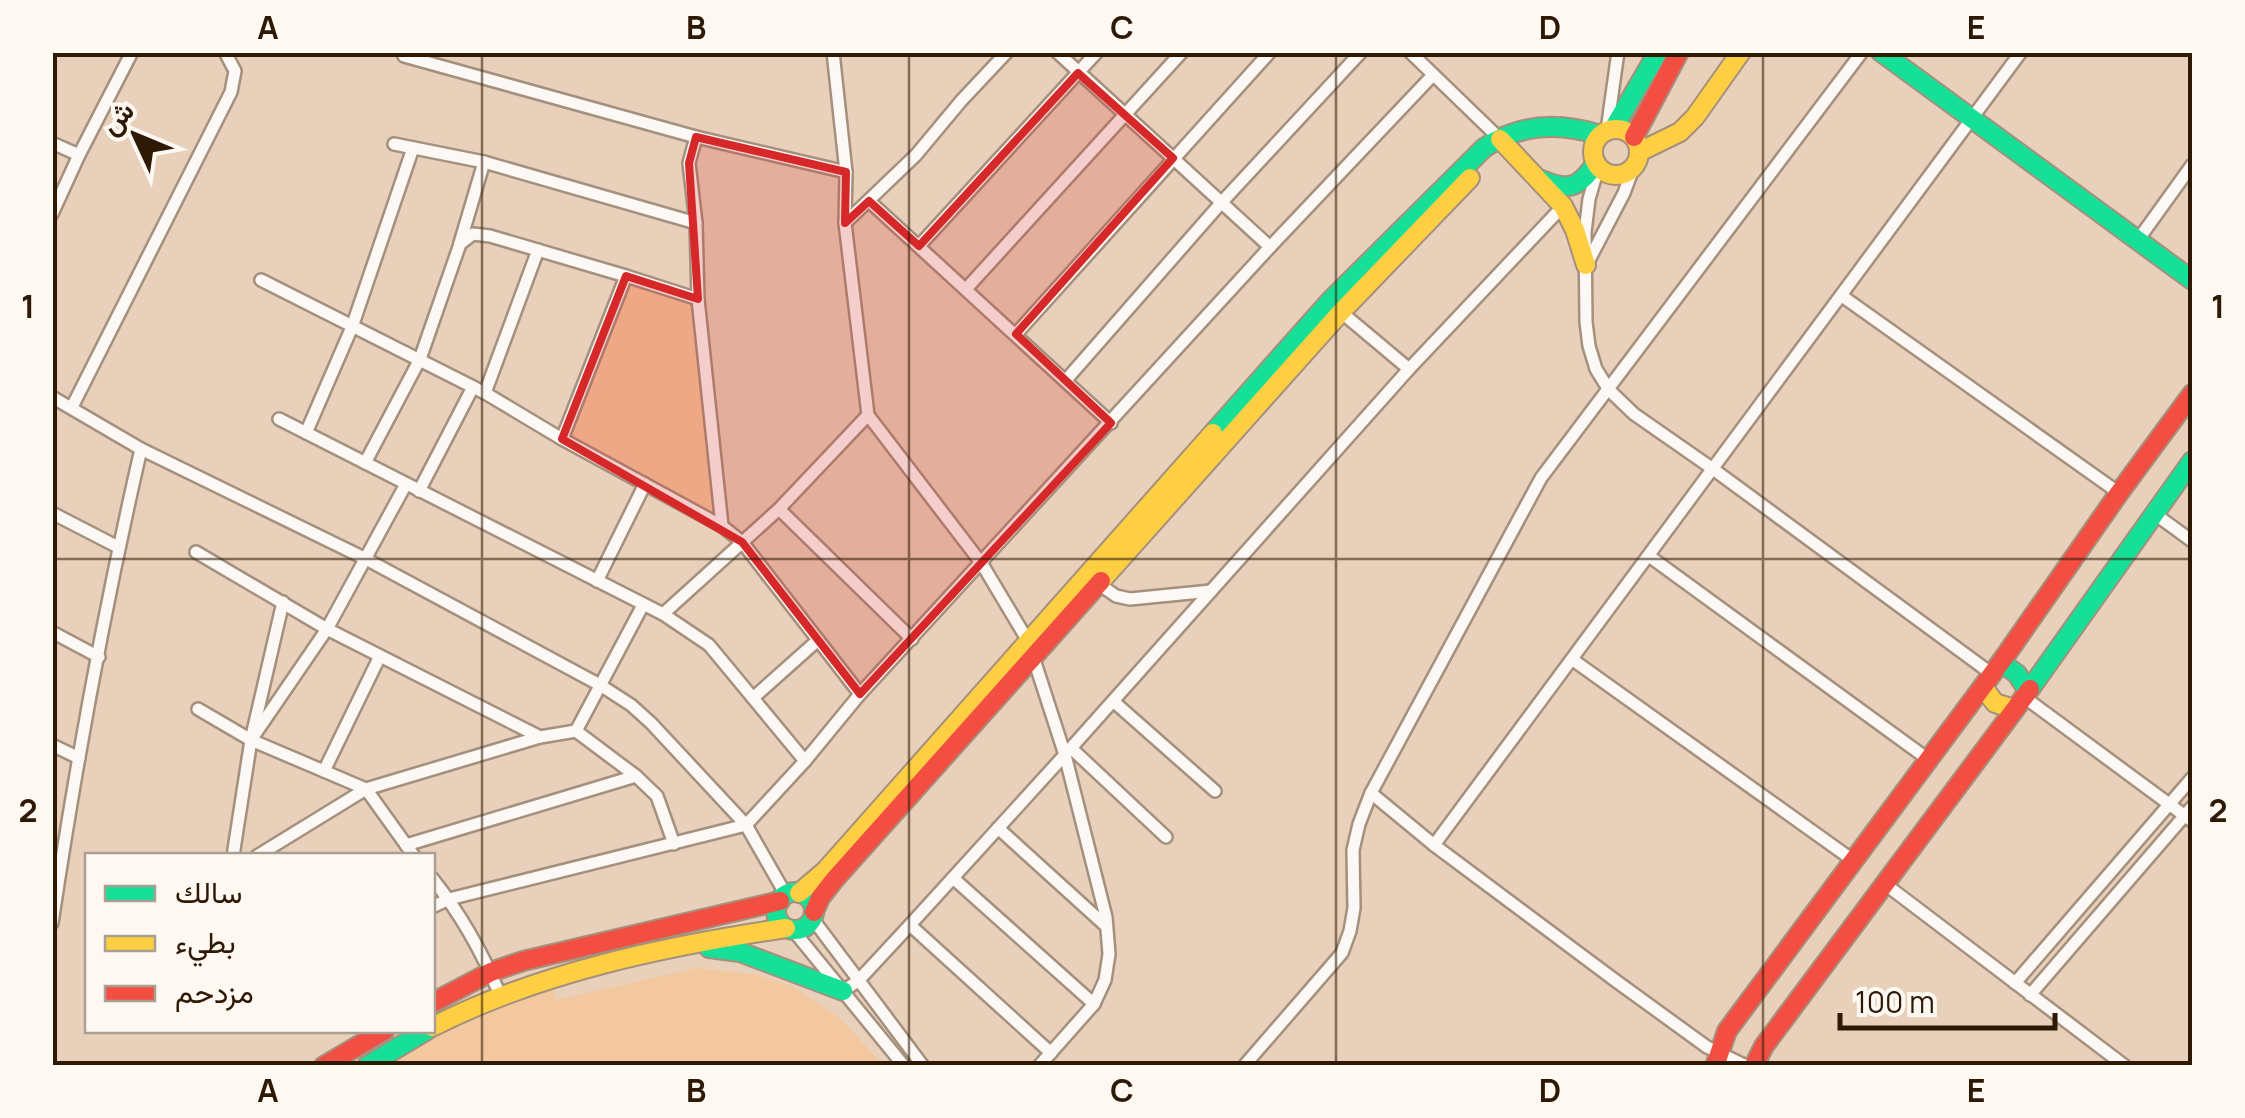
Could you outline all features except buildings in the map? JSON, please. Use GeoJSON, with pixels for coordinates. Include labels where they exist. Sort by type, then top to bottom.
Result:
{"type":"FeatureCollection","features":[{"type":"Feature","properties":{"kind":"street"},"geometry":{"type":"LineString","coordinates":[[52,214],[132,52]]}},
{"type":"Feature","properties":{"kind":"street"},"geometry":{"type":"LineString","coordinates":[[72,408],[232,92],[235,70],[225,52]]}},
{"type":"Feature","properties":{"kind":"street"},"geometry":{"type":"LineString","coordinates":[[833,52],[846,172],[845,223],[868,415],[982,564],[1031,650],[1068,752],[1106,926],[1109,954],[1105,980],[1094,1004],[1039,1066]]}},
{"type":"Feature","properties":{"kind":"street"},"geometry":{"type":"LineString","coordinates":[[845,223],[916,155],[1007,52]]}},
{"type":"Feature","properties":{"kind":"street"},"geometry":{"type":"LineString","coordinates":[[1057,52],[1270,247]]}},
{"type":"Feature","properties":{"kind":"street"},"geometry":{"type":"LineString","coordinates":[[919,246],[1098,52]]}},
{"type":"Feature","properties":{"kind":"street"},"geometry":{"type":"LineString","coordinates":[[966,289],[1182,52]]}},
{"type":"Feature","properties":{"kind":"street"},"geometry":{"type":"LineString","coordinates":[[1016,334],[1270,52]]}},
{"type":"Feature","properties":{"kind":"street"},"geometry":{"type":"LineString","coordinates":[[1066,380],[1362,52]]}},
{"type":"Feature","properties":{"kind":"street"},"geometry":{"type":"LineString","coordinates":[[1410,52],[1562,206],[1575,230],[1586,266]]}},
{"type":"Feature","properties":{"kind":"street"},"geometry":{"type":"LineString","coordinates":[[1607,131],[1618,52]]}},
{"type":"Feature","properties":{"kind":"street"},"geometry":{"type":"LineString","coordinates":[[1658,52],[1607,131],[1594,143],[1597,165],[1587,215],[1586,322],[1588,346],[1609,390],[1634,414],[1992,674],[2017,674],[2022,699],[2170,804],[2190,814],[2030,994]]}},
{"type":"Feature","properties":{"kind":"street"},"geometry":{"type":"LineString","coordinates":[[1586,266],[1616,208],[1648,107],[1679,52]]}},
{"type":"Feature","properties":{"kind":"street"},"geometry":{"type":"LineString","coordinates":[[1636,152],[1680,132],[1741,52]]}},
{"type":"Feature","properties":{"kind":"street"},"geometry":{"type":"LineString","coordinates":[[1244,1066],[1342,953],[1354,908],[1353,850],[1371,793],[1542,478],[1862,52]]}},
{"type":"Feature","properties":{"kind":"street"},"geometry":{"type":"LineString","coordinates":[[1882,52],[2192,280]]}},
{"type":"Feature","properties":{"kind":"street"},"geometry":{"type":"LineString","coordinates":[[1434,846],[2021,52]]}},
{"type":"Feature","properties":{"kind":"street"},"geometry":{"type":"LineString","coordinates":[[404,56],[696,137],[846,172]]}},
{"type":"Feature","properties":{"kind":"street"},"geometry":{"type":"LineString","coordinates":[[435,905],[449,898],[746,825],[860,694],[1433,75]]}},
{"type":"Feature","properties":{"kind":"street"},"geometry":{"type":"LineString","coordinates":[[435,1026],[470,1007],[556,977],[753,932],[804,927],[834,880],[1330,302],[1487,144],[1527,128],[1568,126],[1628,132],[1636,152],[1629,171],[1610,174],[1597,165]]}},
{"type":"Feature","properties":{"kind":"street"},"geometry":{"type":"LineString","coordinates":[[696,137],[690,163],[698,299],[722,526]]}},
{"type":"Feature","properties":{"kind":"street"},"geometry":{"type":"LineString","coordinates":[[435,1002],[491,972],[523,961],[737,912],[788,896],[826,871],[1031,650],[1099,584],[1341,312],[1493,154],[1500,139]]}},
{"type":"Feature","properties":{"kind":"street"},"geometry":{"type":"LineString","coordinates":[[52,143],[79,155]]}},
{"type":"Feature","properties":{"kind":"street"},"geometry":{"type":"LineString","coordinates":[[394,144],[484,162],[696,223]]}},
{"type":"Feature","properties":{"kind":"street"},"geometry":{"type":"LineString","coordinates":[[306,433],[352,327],[413,148]]}},
{"type":"Feature","properties":{"kind":"street"},"geometry":{"type":"LineString","coordinates":[[365,463],[420,360],[484,162]]}},
{"type":"Feature","properties":{"kind":"street"},"geometry":{"type":"LineString","coordinates":[[1538,178],[1554,186],[1576,186],[1597,165]]}},
{"type":"Feature","properties":{"kind":"street"},"geometry":{"type":"LineString","coordinates":[[2138,240],[2192,166]]}},
{"type":"Feature","properties":{"kind":"street"},"geometry":{"type":"LineString","coordinates":[[869,201],[1111,423]]}},
{"type":"Feature","properties":{"kind":"street"},"geometry":{"type":"LineString","coordinates":[[851,986],[1068,752],[1408,369],[1562,206]]}},
{"type":"Feature","properties":{"kind":"street"},"geometry":{"type":"LineString","coordinates":[[460,244],[473,234],[490,236],[698,299]]}},
{"type":"Feature","properties":{"kind":"street"},"geometry":{"type":"LineString","coordinates":[[419,491],[479,390],[538,250]]}},
{"type":"Feature","properties":{"kind":"street"},"geometry":{"type":"LineString","coordinates":[[562,439],[626,276]]}},
{"type":"Feature","properties":{"kind":"street"},"geometry":{"type":"LineString","coordinates":[[261,280],[479,390],[722,526],[742,542],[860,694]]}},
{"type":"Feature","properties":{"kind":"street"},"geometry":{"type":"LineString","coordinates":[[1842,296],[2120,493]]}},
{"type":"Feature","properties":{"kind":"street"},"geometry":{"type":"LineString","coordinates":[[1341,312],[1408,369]]}},
{"type":"Feature","properties":{"kind":"street"},"geometry":{"type":"LineString","coordinates":[[1717,1059],[1727,1031],[1992,674],[2192,394]]}},
{"type":"Feature","properties":{"kind":"street"},"geometry":{"type":"LineString","coordinates":[[52,397],[141,449],[364,558],[631,705],[746,825],[788,896],[810,900],[813,915],[851,986],[904,1066]]}},
{"type":"Feature","properties":{"kind":"street"},"geometry":{"type":"LineString","coordinates":[[663,614],[779,509],[868,415]]}},
{"type":"Feature","properties":{"kind":"street"},"geometry":{"type":"LineString","coordinates":[[279,420],[663,614],[710,645],[805,761]]}},
{"type":"Feature","properties":{"kind":"street"},"geometry":{"type":"LineString","coordinates":[[52,922],[56,867],[118,547],[141,449]]}},
{"type":"Feature","properties":{"kind":"street"},"geometry":{"type":"LineString","coordinates":[[1371,793],[1434,846],[1707,1047],[1717,1059],[1750,1066],[2022,699],[2192,461]]}},
{"type":"Feature","properties":{"kind":"street"},"geometry":{"type":"LineString","coordinates":[[252,740],[327,629],[406,484]]}},
{"type":"Feature","properties":{"kind":"street"},"geometry":{"type":"LineString","coordinates":[[596,581],[645,484]]}},
{"type":"Feature","properties":{"kind":"street"},"geometry":{"type":"LineString","coordinates":[[779,509],[912,639]]}},
{"type":"Feature","properties":{"kind":"street"},"geometry":{"type":"LineString","coordinates":[[52,513],[118,547]]}},
{"type":"Feature","properties":{"kind":"street"},"geometry":{"type":"LineString","coordinates":[[2155,514],[2192,541]]}},
{"type":"Feature","properties":{"kind":"street"},"geometry":{"type":"LineString","coordinates":[[196,552],[327,629],[540,737]]}},
{"type":"Feature","properties":{"kind":"street"},"geometry":{"type":"LineString","coordinates":[[1649,556],[1928,760]]}},
{"type":"Feature","properties":{"kind":"street"},"geometry":{"type":"LineString","coordinates":[[1099,584],[1116,596],[1130,599],[1211,590]]}},
{"type":"Feature","properties":{"kind":"street"},"geometry":{"type":"LineString","coordinates":[[233,853],[252,740],[283,602]]}},
{"type":"Feature","properties":{"kind":"street"},"geometry":{"type":"LineString","coordinates":[[576,731],[643,605]]}},
{"type":"Feature","properties":{"kind":"street"},"geometry":{"type":"LineString","coordinates":[[52,632],[99,657]]}},
{"type":"Feature","properties":{"kind":"street"},"geometry":{"type":"LineString","coordinates":[[753,698],[818,640]]}},
{"type":"Feature","properties":{"kind":"street"},"geometry":{"type":"LineString","coordinates":[[324,771],[380,656]]}},
{"type":"Feature","properties":{"kind":"street"},"geometry":{"type":"LineString","coordinates":[[1573,660],[1854,861]]}},
{"type":"Feature","properties":{"kind":"street"},"geometry":{"type":"LineString","coordinates":[[1992,674],[1987,696],[1994,704],[2004,708],[2022,699]]}},
{"type":"Feature","properties":{"kind":"street"},"geometry":{"type":"LineString","coordinates":[[1113,700],[1215,791]]}},
{"type":"Feature","properties":{"kind":"street"},"geometry":{"type":"LineString","coordinates":[[198,709],[252,740],[366,789],[410,850],[636,776]]}},
{"type":"Feature","properties":{"kind":"street"},"geometry":{"type":"LineString","coordinates":[[262,853],[366,789],[540,737],[576,731],[657,796],[674,844]]}},
{"type":"Feature","properties":{"kind":"street"},"geometry":{"type":"LineString","coordinates":[[52,745],[79,758]]}},
{"type":"Feature","properties":{"kind":"street"},"geometry":{"type":"LineString","coordinates":[[1068,752],[1166,837]]}},
{"type":"Feature","properties":{"kind":"street"},"geometry":{"type":"LineString","coordinates":[[2015,984],[2192,778]]}},
{"type":"Feature","properties":{"kind":"street"},"geometry":{"type":"LineString","coordinates":[[998,828],[1106,926]]}},
{"type":"Feature","properties":{"kind":"street"},"geometry":{"type":"LineString","coordinates":[[953,878],[1094,1004]]}},
{"type":"Feature","properties":{"kind":"street"},"geometry":{"type":"LineString","coordinates":[[435,882],[449,898],[500,995]]}},
{"type":"Feature","properties":{"kind":"street"},"geometry":{"type":"LineString","coordinates":[[1885,884],[2125,1066]]}},
{"type":"Feature","properties":{"kind":"street"},"geometry":{"type":"LineString","coordinates":[[788,896],[776,912],[778,919],[851,986],[923,1066]]}},
{"type":"Feature","properties":{"kind":"street"},"geometry":{"type":"LineString","coordinates":[[910,926],[1051,1052]]}},
{"type":"Feature","properties":{"kind":"street"},"geometry":{"type":"LineString","coordinates":[[694,946],[740,952],[851,986]]}},
{"type":"Feature","properties":{"kind":"street"},"geometry":{"type":"LineString","coordinates":[[324,1066],[379,1033]]}},
{"type":"Feature","properties":{"kind":"street"},"geometry":{"type":"LineString","coordinates":[[367,1066],[423,1033]]}},
{"type":"Feature","properties":{"kind":"highlighted area"},"geometry":{"type":"Polygon","coordinates":[[[1078,73],[1173,158],[1016,334],[1111,423],[860,694],[742,542],[562,439],[626,276],[698,299],[689,163],[696,137],[846,172],[845,223],[869,201],[919,246],[1078,73]]]}},
{"type":"Feature","properties":{"kind":"shaded area"},"geometry":{"type":"Polygon","coordinates":[[[626,276],[698,299],[722,526],[562,439],[626,276]]]}},
{"type":"Feature","properties":{"kind":"shaded area"},"geometry":{"type":"Polygon","coordinates":[[[697,968],[758,975],[792,986],[842,1020],[883,1065],[389,1066],[482,1009],[551,986],[556,1000],[697,968]]]}},
{"type":"Feature","properties":{"kind":"traffic: fast"},"geometry":{"type":"LineString","coordinates":[[1613,129],[1658,52]]}},
{"type":"Feature","properties":{"kind":"traffic: fast"},"geometry":{"type":"LineString","coordinates":[[1881,52],[2192,280]]}},
{"type":"Feature","properties":{"kind":"traffic: fast"},"geometry":{"type":"LineString","coordinates":[[1213,433],[1330,301],[1484,148],[1512,134],[1540,127],[1600,135]]}},
{"type":"Feature","properties":{"kind":"traffic: fast"},"geometry":{"type":"LineString","coordinates":[[1542,180],[1560,186],[1573,185],[1596,163]]}},
{"type":"Feature","properties":{"kind":"traffic: fast"},"geometry":{"type":"LineString","coordinates":[[2030,689],[2192,461]]}},
{"type":"Feature","properties":{"kind":"traffic: fast"},"geometry":{"type":"LineString","coordinates":[[2001,662],[2017,674],[2028,691]]}},
{"type":"Feature","properties":{"kind":"traffic: fast"},"geometry":{"type":"LineString","coordinates":[[795,892],[808,898],[814,911],[808,924],[795,930],[782,924],[776,911],[782,898],[795,892]]}},
{"type":"Feature","properties":{"kind":"traffic: fast"},"geometry":{"type":"LineString","coordinates":[[709,948],[740,952],[843,991]]}},
{"type":"Feature","properties":{"kind":"traffic: fast"},"geometry":{"type":"LineString","coordinates":[[367,1066],[422,1033]]}},
{"type":"Feature","properties":{"kind":"traffic: slow"},"geometry":{"type":"LineString","coordinates":[[1639,152],[1680,132],[1741,52]]}},
{"type":"Feature","properties":{"kind":"traffic: slow"},"geometry":{"type":"LineString","coordinates":[[1616,129],[1632,136],[1639,152],[1632,168],[1616,175],[1600,168],[1593,152],[1600,136],[1616,129]]}},
{"type":"Feature","properties":{"kind":"traffic: slow"},"geometry":{"type":"LineString","coordinates":[[1500,139],[1563,206],[1586,265]]}},
{"type":"Feature","properties":{"kind":"traffic: slow"},"geometry":{"type":"LineString","coordinates":[[1101,581],[1341,312],[1470,178]]}},
{"type":"Feature","properties":{"kind":"traffic: slow"},"geometry":{"type":"LineString","coordinates":[[799,893],[825,871],[1213,433]]}},
{"type":"Feature","properties":{"kind":"traffic: slow"},"geometry":{"type":"LineString","coordinates":[[1983,687],[1995,703],[2014,709]]}},
{"type":"Feature","properties":{"kind":"traffic: slow"},"geometry":{"type":"LineString","coordinates":[[435,1026],[560,976],[695,943],[786,928]]}},
{"type":"Feature","properties":{"kind":"traffic: jam"},"geometry":{"type":"LineString","coordinates":[[1634,137],[1679,52]]}},
{"type":"Feature","properties":{"kind":"traffic: jam"},"geometry":{"type":"LineString","coordinates":[[1715,1066],[1727,1031],[2001,662],[2192,394]]}},
{"type":"Feature","properties":{"kind":"traffic: jam"},"geometry":{"type":"LineString","coordinates":[[814,912],[834,880],[1101,581]]}},
{"type":"Feature","properties":{"kind":"traffic: jam"},"geometry":{"type":"LineString","coordinates":[[1754,1066],[1764,1046],[2030,689]]}},
{"type":"Feature","properties":{"kind":"traffic: jam"},"geometry":{"type":"LineString","coordinates":[[435,1001],[491,972],[523,961],[780,901]]}},
{"type":"Feature","properties":{"kind":"traffic: jam"},"geometry":{"type":"LineString","coordinates":[[324,1066],[380,1033]]}}]}
